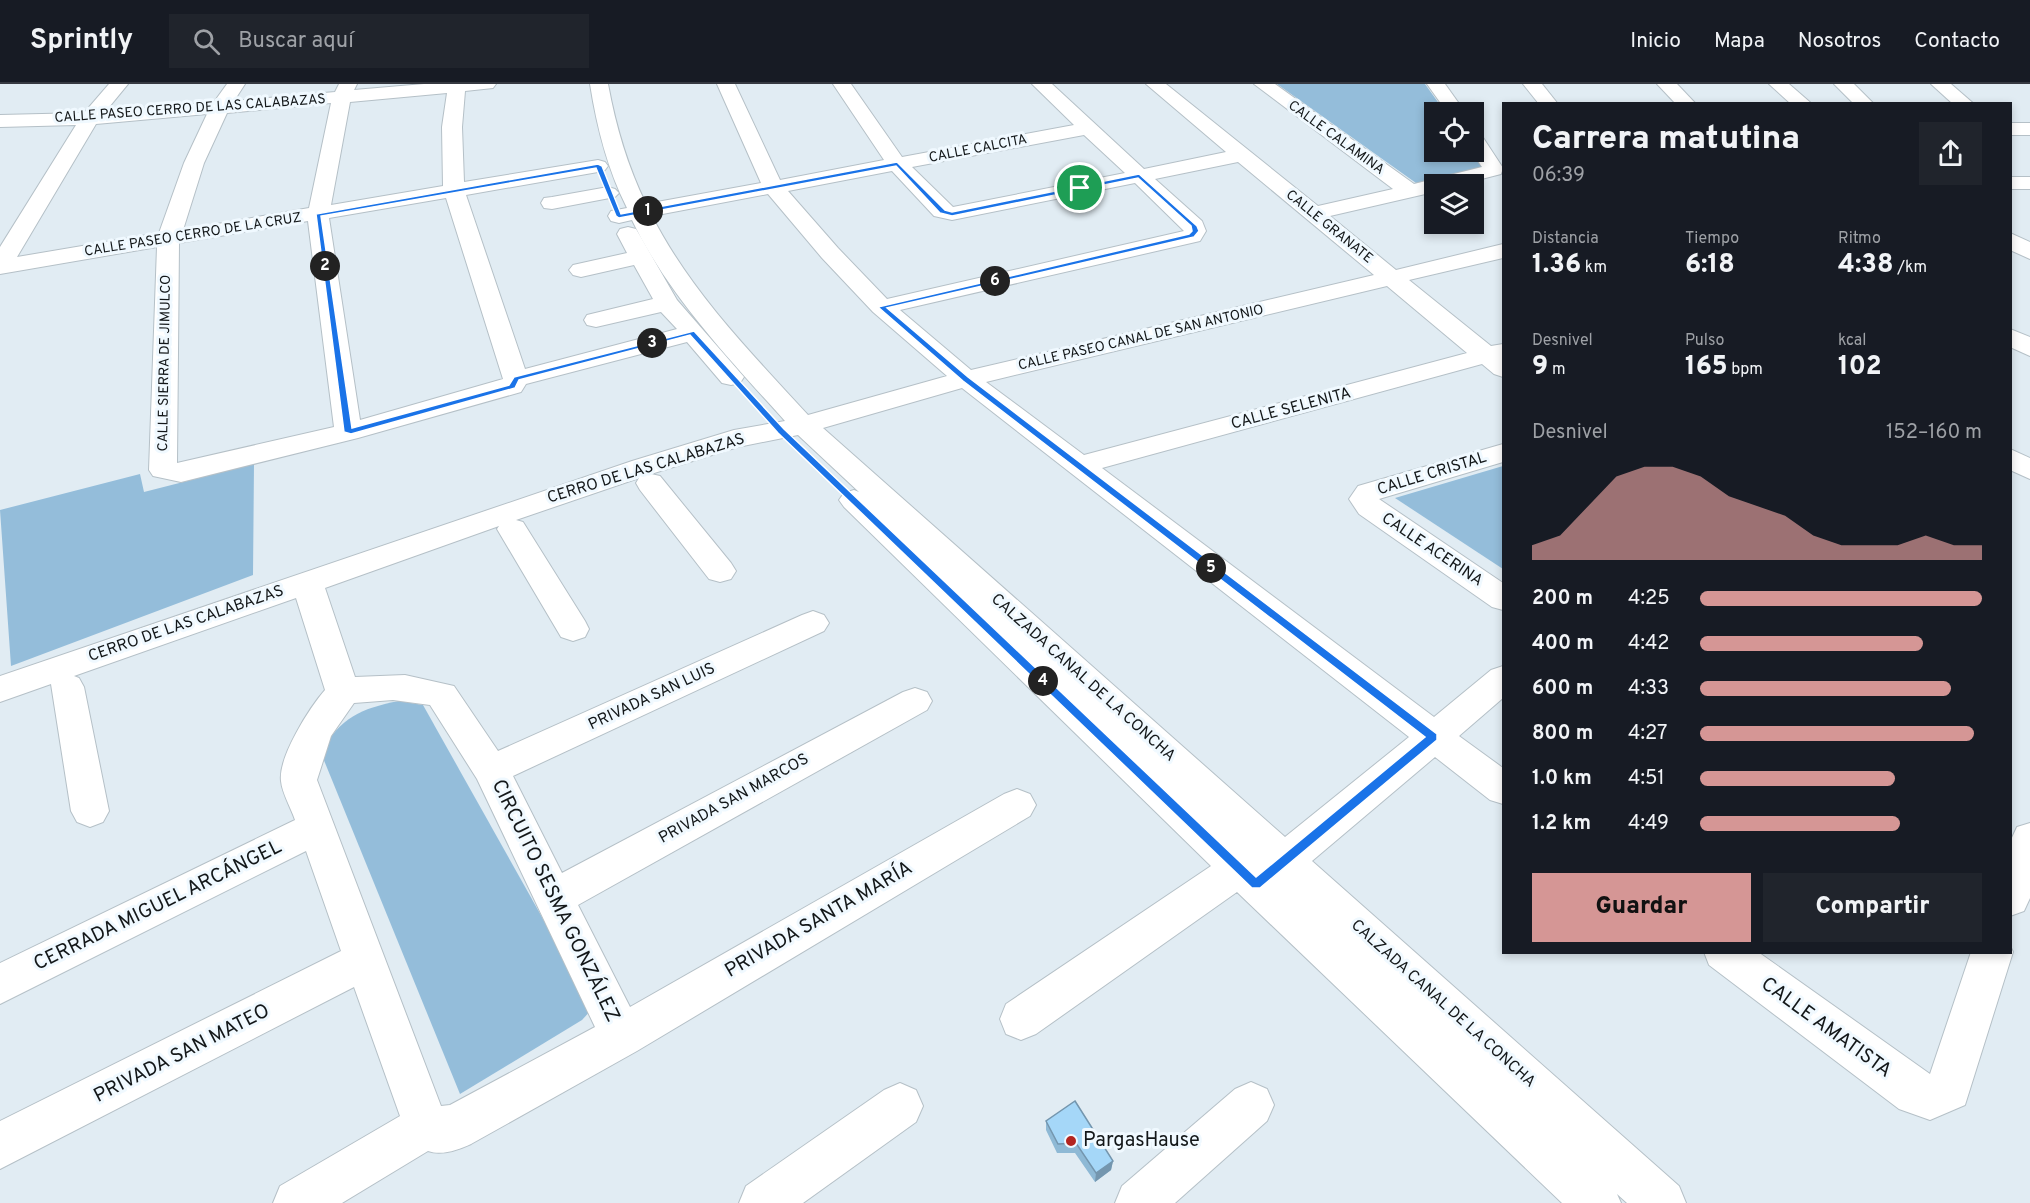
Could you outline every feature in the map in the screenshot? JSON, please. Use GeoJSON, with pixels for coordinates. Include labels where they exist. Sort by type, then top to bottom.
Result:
{"type":"FeatureCollection","features":[{"type":"Feature","properties":{"kind":"street"},"geometry":{"type":"LineString","coordinates":[[0,266],[88,120],[119,84]]}},
{"type":"Feature","properties":{"kind":"street","name":"CALLE SIERRA DE JIMULCO"},"geometry":{"type":"LineString","coordinates":[[236,84],[219,109],[194,163],[168,240],[164,470],[170,473],[180,473],[348,432]]}},
{"type":"Feature","properties":{"kind":"street","name":"CALLE PASEO CERRO DE LAS CALABAZAS"},"geometry":{"type":"LineString","coordinates":[[0,121],[88,120],[219,109],[345,91],[487,84]]}},
{"type":"Feature","properties":{"kind":"street","name":"CALZADA CANAL DE LA CONCHA"},"geometry":{"type":"LineString","coordinates":[[585,84],[588,118],[598,166],[608,193],[677,272],[792,428],[1285,860],[1662,1203]]}},
{"type":"Feature","properties":{"kind":"street","name":"CALZADA CANAL DE LA CONCHA"},"geometry":{"type":"LineString","coordinates":[[599,84],[607,133],[640,257],[668,303],[691,333],[792,428],[1248,876],[1597,1203]]}},
{"type":"Feature","properties":{"kind":"street"},"geometry":{"type":"LineString","coordinates":[[726,84],[773,187],[830,253],[882,307],[966,379],[1078,466],[1502,788]]}},
{"type":"Feature","properties":{"kind":"street"},"geometry":{"type":"LineString","coordinates":[[842,84],[897,164],[942,211],[952,214],[1241,155]]}},
{"type":"Feature","properties":{"kind":"street"},"geometry":{"type":"LineString","coordinates":[[882,307],[1192,236],[1195,231],[1194,226],[1041,84]]}},
{"type":"Feature","properties":{"kind":"street","name":"CALLE GRANATE"},"geometry":{"type":"LineString","coordinates":[[1155,84],[1392,278],[1498,359]]}},
{"type":"Feature","properties":{"kind":"street","name":"CALLE CALAMINA"},"geometry":{"type":"LineString","coordinates":[[1263,84],[1409,191]]}},
{"type":"Feature","properties":{"kind":"street"},"geometry":{"type":"LineString","coordinates":[[1436,84],[1449,102]]}},
{"type":"Feature","properties":{"kind":"street"},"geometry":{"type":"LineString","coordinates":[[1532,84],[1547,102]]}},
{"type":"Feature","properties":{"kind":"street"},"geometry":{"type":"LineString","coordinates":[[1666,84],[1685,102]]}},
{"type":"Feature","properties":{"kind":"street"},"geometry":{"type":"LineString","coordinates":[[1778,84],[1800,102]]}},
{"type":"Feature","properties":{"kind":"street"},"geometry":{"type":"LineString","coordinates":[[1843,84],[1863,102]]}},
{"type":"Feature","properties":{"kind":"street"},"geometry":{"type":"LineString","coordinates":[[1940,84],[1962,102]]}},
{"type":"Feature","properties":{"kind":"street"},"geometry":{"type":"LineString","coordinates":[[456,86],[452,127],[454,191],[516,379]]}},
{"type":"Feature","properties":{"kind":"street"},"geometry":{"type":"LineString","coordinates":[[1647,88],[1660,102]]}},
{"type":"Feature","properties":{"kind":"street"},"geometry":{"type":"LineString","coordinates":[[345,91],[318,215],[348,432],[512,386],[516,379],[691,333]]}},
{"type":"Feature","properties":{"kind":"street","name":"CALLE CALCITA"},"geometry":{"type":"LineString","coordinates":[[628,215],[1089,128]]}},
{"type":"Feature","properties":{"kind":"street"},"geometry":{"type":"LineString","coordinates":[[2012,129],[2030,129]]}},
{"type":"Feature","properties":{"kind":"street"},"geometry":{"type":"LineString","coordinates":[[1478,174],[1494,170],[1484,154]]}},
{"type":"Feature","properties":{"kind":"street","name":"CALLE PASEO CERRO DE LA CRUZ"},"geometry":{"type":"LineString","coordinates":[[0,266],[318,215],[598,166]]}},
{"type":"Feature","properties":{"kind":"street"},"geometry":{"type":"LineString","coordinates":[[2012,183],[2030,183]]}},
{"type":"Feature","properties":{"kind":"street"},"geometry":{"type":"LineString","coordinates":[[1313,214],[1424,188]]}},
{"type":"Feature","properties":{"kind":"street"},"geometry":{"type":"LineString","coordinates":[[552,203],[608,193]]}},
{"type":"Feature","properties":{"kind":"street","name":"CALLE PASEO CANAL DE SAN ANTONIO"},"geometry":{"type":"LineString","coordinates":[[792,428],[966,379],[1502,251]]}},
{"type":"Feature","properties":{"kind":"street"},"geometry":{"type":"LineString","coordinates":[[581,270],[640,257]]}},
{"type":"Feature","properties":{"kind":"street"},"geometry":{"type":"LineString","coordinates":[[596,320],[668,303]]}},
{"type":"Feature","properties":{"kind":"street"},"geometry":{"type":"LineString","coordinates":[[2012,337],[2030,348]]}},
{"type":"Feature","properties":{"kind":"street"},"geometry":{"type":"LineString","coordinates":[[2012,358],[2030,369]]}},
{"type":"Feature","properties":{"kind":"street","name":"CALLE SELENITA"},"geometry":{"type":"LineString","coordinates":[[1078,466],[1498,359]]}},
{"type":"Feature","properties":{"kind":"street","name":"CERRO DE LAS CALABAZAS"},"geometry":{"type":"LineString","coordinates":[[0,689],[512,529],[745,453],[792,428]]}},
{"type":"Feature","properties":{"kind":"street","name":"CERRO DE LAS CALABAZAS"},"geometry":{"type":"LineString","coordinates":[[0,713],[310,591],[642,467],[734,439],[792,428]]}},
{"type":"Feature","properties":{"kind":"street","name":"CALLE CRISTAL"},"geometry":{"type":"LineString","coordinates":[[1364,499],[1368,493],[1502,453]]}},
{"type":"Feature","properties":{"kind":"street"},"geometry":{"type":"LineString","coordinates":[[2012,459],[2030,470]]}},
{"type":"Feature","properties":{"kind":"street"},"geometry":{"type":"LineString","coordinates":[[650,483],[720,571]]}},
{"type":"Feature","properties":{"kind":"street","name":"CALLE ACERINA"},"geometry":{"type":"LineString","coordinates":[[1364,499],[1369,507],[1502,598]]}},
{"type":"Feature","properties":{"kind":"street"},"geometry":{"type":"LineString","coordinates":[[512,529],[573,628]]}},
{"type":"Feature","properties":{"kind":"street"},"geometry":{"type":"LineString","coordinates":[[297,1203],[426,1126],[299,780],[303,756],[314,731],[343,692],[310,591]]}},
{"type":"Feature","properties":{"kind":"street","name":"PRIVADA SAN LUIS"},"geometry":{"type":"LineString","coordinates":[[491,770],[813,623]]}},
{"type":"Feature","properties":{"kind":"street"},"geometry":{"type":"LineString","coordinates":[[1021,1019],[1248,876],[1285,860],[1502,680]]}},
{"type":"Feature","properties":{"kind":"street","name":"CIRCUITO SESMA GONZÁLEZ"},"geometry":{"type":"LineString","coordinates":[[343,692],[368,687],[397,686],[420,688],[442,695],[491,770],[621,1036],[455,1128],[433,1130],[426,1126]]}},
{"type":"Feature","properties":{"kind":"street"},"geometry":{"type":"LineString","coordinates":[[67,687],[90,811]]}},
{"type":"Feature","properties":{"kind":"street","name":"PRIVADA SAN MARCOS"},"geometry":{"type":"LineString","coordinates":[[553,898],[915,701]]}},
{"type":"Feature","properties":{"kind":"street","name":"PRIVADA SANTA MARÍA"},"geometry":{"type":"LineString","coordinates":[[621,1036],[1017,805]]}},
{"type":"Feature","properties":{"kind":"street","name":"CERRADA MIGUEL ARCÁNGEL"},"geometry":{"type":"LineString","coordinates":[[0,984],[316,828]]}},
{"type":"Feature","properties":{"kind":"street"},"geometry":{"type":"LineString","coordinates":[[2012,892],[2030,839]]}},
{"type":"Feature","properties":{"kind":"street","name":"CALLE AMATISTA"},"geometry":{"type":"LineString","coordinates":[[1727,954],[1915,1094],[1930,1097],[1949,1089],[1991,954]]}},
{"type":"Feature","properties":{"kind":"street","name":"PRIVADA SAN MATEO"},"geometry":{"type":"LineString","coordinates":[[0,1146],[364,961]]}},
{"type":"Feature","properties":{"kind":"street"},"geometry":{"type":"LineString","coordinates":[[1139,1203],[1251,1105]]}},
{"type":"Feature","properties":{"kind":"street"},"geometry":{"type":"LineString","coordinates":[[763,1203],[900,1106]]}},
{"type":"Feature","properties":{"kind":"shaded area"},"geometry":{"type":"Polygon","coordinates":[[[1277,84],[1425,84],[1438,102],[1424,102],[1424,162],[1479,162],[1483,168],[1456,174],[1424,174],[1424,181],[1416,183],[1277,84]]]}},
{"type":"Feature","properties":{"kind":"shaded area"},"geometry":{"type":"Polygon","coordinates":[[[254,464],[253,575],[11,666],[0,510],[140,474],[144,492],[254,464]]]}},
{"type":"Feature","properties":{"kind":"shaded area"},"geometry":{"type":"Polygon","coordinates":[[[1502,466],[1502,568],[1395,498],[1502,466]]]}},
{"type":"Feature","properties":{"kind":"shaded area"},"geometry":{"type":"Polygon","coordinates":[[[399,701],[423,705],[593,1008],[582,1020],[460,1094],[321,753],[336,731],[353,716],[374,707],[399,701]]]}},
{"type":"Feature","properties":{"kind":"building"},"geometry":{"type":"Polygon","coordinates":[[[1075,1101],[1113,1161],[1096,1173],[1076,1143],[1058,1144],[1046,1121],[1075,1101]]]}},
{"type":"Feature","properties":{"kind":"place","name":"PargasHause"},"geometry":{"type":"Point","coordinates":[1071,1141]}},
{"type":"Feature","properties":{"kind":"route"},"geometry":{"type":"LineString","coordinates":[[897,164],[942,211],[952,214],[1080,188],[1139,176],[1194,226],[1195,231],[1192,236],[882,307],[966,379],[1433,737],[1256,884],[781,431],[691,333],[516,379],[512,386],[348,432],[318,215],[598,166],[619,216],[897,164]]}}]}
